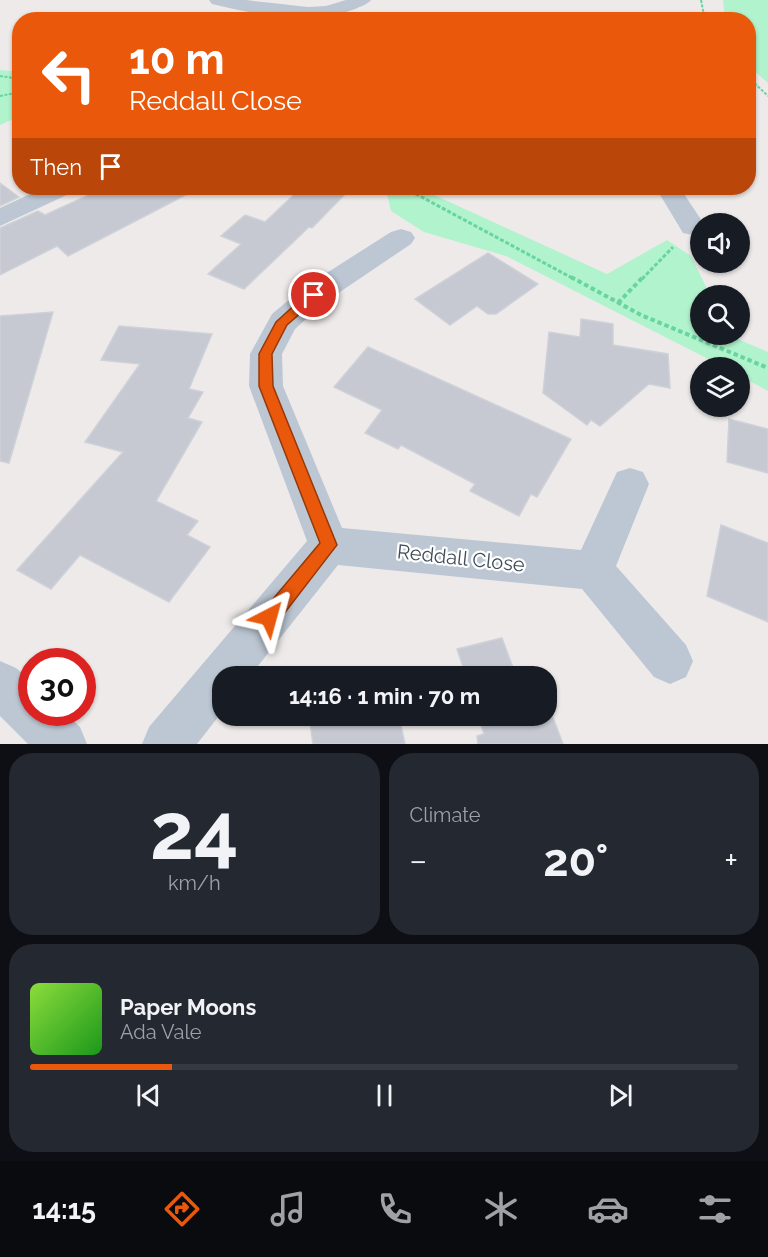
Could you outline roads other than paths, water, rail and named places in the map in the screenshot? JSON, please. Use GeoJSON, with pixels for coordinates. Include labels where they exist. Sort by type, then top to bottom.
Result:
{"type":"FeatureCollection","features":[{"type":"Feature","properties":{"kind":"street"},"geometry":{"type":"LineString","coordinates":[[218,0],[292,12]]}},
{"type":"Feature","properties":{"kind":"street"},"geometry":{"type":"LineString","coordinates":[[332,12],[358,7]]}},
{"type":"Feature","properties":{"kind":"street"},"geometry":{"type":"LineString","coordinates":[[0,218],[48,195]]}},
{"type":"Feature","properties":{"kind":"street"},"geometry":{"type":"LineString","coordinates":[[672,195],[690,222]]}},
{"type":"Feature","properties":{"kind":"street"},"geometry":{"type":"LineString","coordinates":[[166,744],[329,545],[266,386],[266,354],[282,322],[314,295],[401,238]]}},
{"type":"Feature","properties":{"kind":"street"},"geometry":{"type":"LineString","coordinates":[[630,484],[593,572],[670,661]]}},
{"type":"Feature","properties":{"kind":"street","name":"Reddall Close"},"geometry":{"type":"LineString","coordinates":[[329,545],[593,572]]}},
{"type":"Feature","properties":{"kind":"street"},"geometry":{"type":"LineString","coordinates":[[0,684],[63,744]]}}]}
